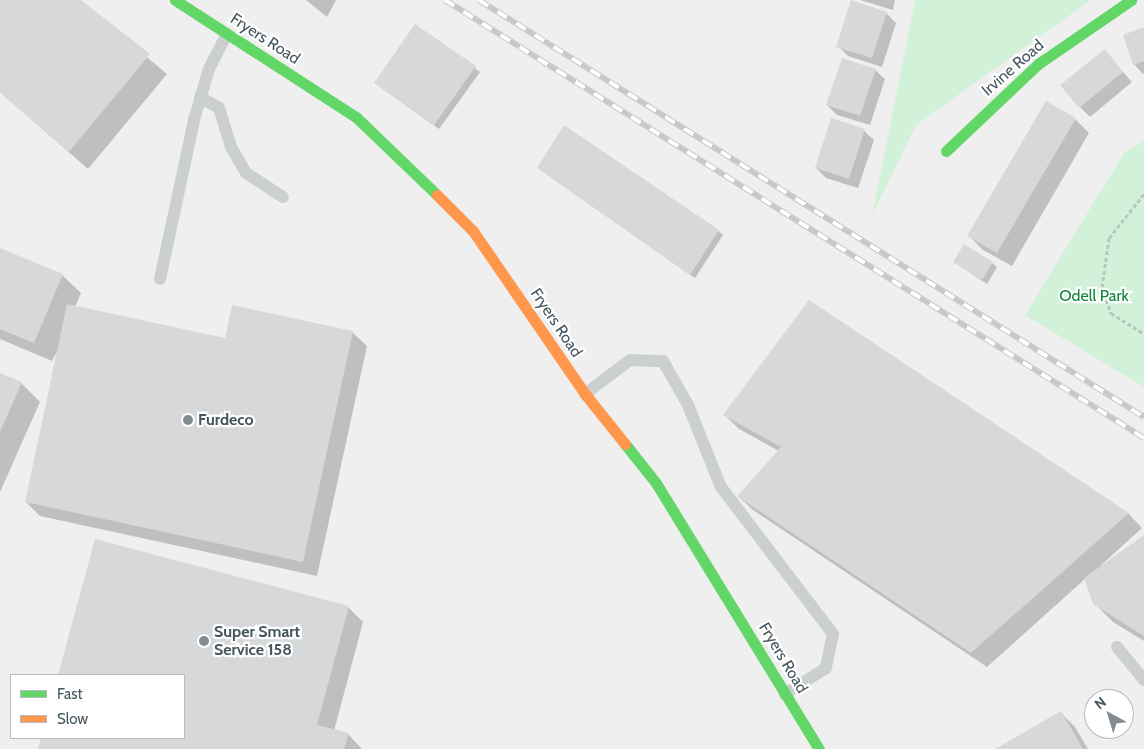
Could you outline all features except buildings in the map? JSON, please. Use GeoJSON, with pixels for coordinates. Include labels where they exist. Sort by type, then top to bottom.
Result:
{"type":"FeatureCollection","features":[{"type":"Feature","properties":{"kind":"street","name":"Fryers Road"},"geometry":{"type":"LineString","coordinates":[[176,0],[356,117],[473,231],[585,394],[656,483],[818,749]]}},
{"type":"Feature","properties":{"kind":"street","name":"Irvine Road"},"geometry":{"type":"LineString","coordinates":[[946,151],[1038,64],[1132,0]]}},
{"type":"Feature","properties":{"kind":"lane"},"geometry":{"type":"LineString","coordinates":[[160,279],[200,97],[208,69],[227,34]]}},
{"type":"Feature","properties":{"kind":"lane"},"geometry":{"type":"LineString","coordinates":[[200,97],[219,108],[231,147],[246,172],[283,197]]}},
{"type":"Feature","properties":{"kind":"lane"},"geometry":{"type":"LineString","coordinates":[[585,394],[630,360],[663,361],[688,405],[721,487],[833,634],[826,668],[785,694]]}},
{"type":"Feature","properties":{"kind":"lane"},"geometry":{"type":"LineString","coordinates":[[1117,647],[1144,680]]}},
{"type":"Feature","properties":{"kind":"path"},"geometry":{"type":"LineString","coordinates":[[1144,194],[1109,238],[1102,287],[1111,313],[1144,334]]}},
{"type":"Feature","properties":{"kind":"green space"},"geometry":{"type":"Polygon","coordinates":[[[915,0],[1091,0],[916,125],[872,216],[915,0]]]}},
{"type":"Feature","properties":{"kind":"green space","name":"Odell Park"},"geometry":{"type":"Polygon","coordinates":[[[1144,140],[1144,387],[1025,315],[1124,153],[1144,140]]]}},
{"type":"Feature","properties":{"kind":"railway"},"geometry":{"type":"LineString","coordinates":[[445,0],[1144,438]]}},
{"type":"Feature","properties":{"kind":"railway"},"geometry":{"type":"LineString","coordinates":[[479,0],[1144,417]]}},
{"type":"Feature","properties":{"kind":"traffic: fast"},"geometry":{"type":"LineString","coordinates":[[175,0],[356,117],[437,195]]}},
{"type":"Feature","properties":{"kind":"traffic: fast"},"geometry":{"type":"LineString","coordinates":[[946,151],[1038,64],[1131,0]]}},
{"type":"Feature","properties":{"kind":"traffic: fast"},"geometry":{"type":"LineString","coordinates":[[625,444],[656,483],[819,749]]}},
{"type":"Feature","properties":{"kind":"traffic: slow"},"geometry":{"type":"LineString","coordinates":[[437,195],[473,231],[585,394],[625,444]]}},
{"type":"Feature","properties":{"kind":"place","name":"Furdeco"},"geometry":{"type":"Point","coordinates":[188,420]}},
{"type":"Feature","properties":{"kind":"place","name":"Super Smart Service 158"},"geometry":{"type":"Point","coordinates":[204,641]}}]}
